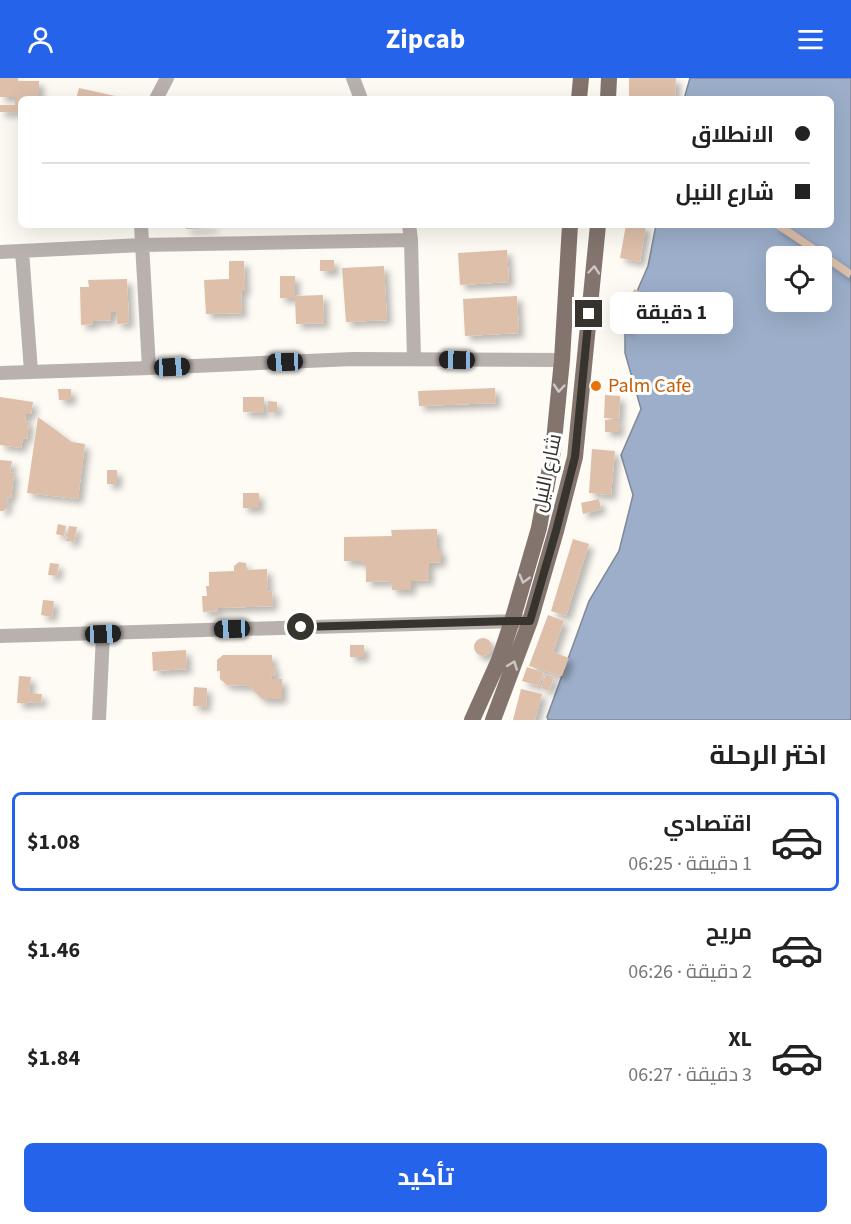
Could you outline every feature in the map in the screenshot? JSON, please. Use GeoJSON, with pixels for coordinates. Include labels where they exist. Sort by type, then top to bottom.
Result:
{"type":"FeatureCollection","features":[{"type":"Feature","properties":{"kind":"main road"},"geometry":{"type":"LineString","coordinates":[[579,96],[580,78]]}},
{"type":"Feature","properties":{"kind":"main road"},"geometry":{"type":"LineString","coordinates":[[608,96],[609,78]]}},
{"type":"Feature","properties":{"kind":"main road","name":"شارع النيل"},"geometry":{"type":"LineString","coordinates":[[472,720],[499,660],[539,528],[553,452],[562,360],[570,228]]}},
{"type":"Feature","properties":{"kind":"main road","name":"شارع النيل"},"geometry":{"type":"LineString","coordinates":[[493,720],[530,621],[575,457],[598,228]]}},
{"type":"Feature","properties":{"kind":"street"},"geometry":{"type":"LineString","coordinates":[[158,96],[167,78]]}},
{"type":"Feature","properties":{"kind":"street"},"geometry":{"type":"LineString","coordinates":[[353,78],[360,96]]}},
{"type":"Feature","properties":{"kind":"street"},"geometry":{"type":"LineString","coordinates":[[141,228],[149,368]]}},
{"type":"Feature","properties":{"kind":"street"},"geometry":{"type":"LineString","coordinates":[[409,228],[414,359]]}},
{"type":"Feature","properties":{"kind":"street"},"geometry":{"type":"LineString","coordinates":[[0,252],[142,244],[411,240]]}},
{"type":"Feature","properties":{"kind":"street"},"geometry":{"type":"LineString","coordinates":[[22,251],[31,371]]}},
{"type":"Feature","properties":{"kind":"street"},"geometry":{"type":"LineString","coordinates":[[0,373],[353,359],[562,360]]}},
{"type":"Feature","properties":{"kind":"street"},"geometry":{"type":"LineString","coordinates":[[0,636],[530,621]]}},
{"type":"Feature","properties":{"kind":"street"},"geometry":{"type":"LineString","coordinates":[[99,720],[103,634]]}},
{"type":"Feature","properties":{"kind":"water"},"geometry":{"type":"Polygon","coordinates":[[[690,78],[851,78],[851,720],[548,720],[547,717],[589,601],[619,551],[633,495],[621,455],[641,409],[625,353],[625,319],[648,266],[655,228],[834,228],[834,96],[685,96],[690,78]]]}},
{"type":"Feature","properties":{"kind":"building"},"geometry":{"type":"Polygon","coordinates":[[[0,78],[39,81],[39,96],[18,96],[18,112],[0,112],[0,105],[15,105],[15,97],[0,97],[0,78]]]}},
{"type":"Feature","properties":{"kind":"building"},"geometry":{"type":"Polygon","coordinates":[[[629,78],[676,78],[675,96],[629,96],[629,78]]]}},
{"type":"Feature","properties":{"kind":"building"},"geometry":{"type":"Polygon","coordinates":[[[79,88],[115,96],[77,96],[79,88]]]}},
{"type":"Feature","properties":{"kind":"building"},"geometry":{"type":"Polygon","coordinates":[[[625,228],[646,228],[640,262],[620,258],[625,228]]]}},
{"type":"Feature","properties":{"kind":"building"},"geometry":{"type":"Polygon","coordinates":[[[776,228],[789,228],[816,246],[803,246],[776,228]]]}},
{"type":"Feature","properties":{"kind":"building"},"geometry":{"type":"Polygon","coordinates":[[[507,250],[509,282],[460,285],[458,253],[507,250]]]}},
{"type":"Feature","properties":{"kind":"building"},"geometry":{"type":"Polygon","coordinates":[[[832,257],[851,270],[849,278],[832,266],[832,257]]]}},
{"type":"Feature","properties":{"kind":"building"},"geometry":{"type":"Polygon","coordinates":[[[320,260],[334,260],[334,271],[320,271],[320,260]]]}},
{"type":"Feature","properties":{"kind":"building"},"geometry":{"type":"Polygon","coordinates":[[[229,261],[244,261],[245,291],[241,291],[242,313],[206,314],[204,280],[229,279],[229,261]]]}},
{"type":"Feature","properties":{"kind":"building"},"geometry":{"type":"Polygon","coordinates":[[[384,266],[387,320],[346,322],[342,268],[384,266]]]}},
{"type":"Feature","properties":{"kind":"building"},"geometry":{"type":"Polygon","coordinates":[[[280,276],[295,276],[295,296],[323,295],[324,323],[296,324],[295,298],[280,298],[280,276]]]}},
{"type":"Feature","properties":{"kind":"building"},"geometry":{"type":"Polygon","coordinates":[[[127,279],[129,323],[117,324],[116,312],[111,312],[111,320],[93,321],[93,324],[81,325],[80,287],[89,287],[88,280],[127,279]]]}},
{"type":"Feature","properties":{"kind":"building"},"geometry":{"type":"Polygon","coordinates":[[[634,289],[643,293],[628,330],[620,327],[634,289]]]}},
{"type":"Feature","properties":{"kind":"building"},"geometry":{"type":"Polygon","coordinates":[[[517,296],[519,333],[465,336],[463,299],[517,296]]]}},
{"type":"Feature","properties":{"kind":"building"},"geometry":{"type":"Polygon","coordinates":[[[495,388],[496,403],[419,406],[418,391],[495,388]]]}},
{"type":"Feature","properties":{"kind":"building"},"geometry":{"type":"Polygon","coordinates":[[[58,389],[71,389],[71,400],[59,400],[58,389]]]}},
{"type":"Feature","properties":{"kind":"building"},"geometry":{"type":"Polygon","coordinates":[[[605,395],[620,396],[619,419],[604,418],[605,395]]]}},
{"type":"Feature","properties":{"kind":"building"},"geometry":{"type":"Polygon","coordinates":[[[0,397],[33,402],[31,414],[26,414],[25,421],[29,422],[27,439],[23,438],[21,448],[0,445],[0,397]]]}},
{"type":"Feature","properties":{"kind":"building"},"geometry":{"type":"Polygon","coordinates":[[[243,397],[264,397],[264,413],[243,412],[243,397]]]}},
{"type":"Feature","properties":{"kind":"building"},"geometry":{"type":"Polygon","coordinates":[[[268,401],[277,402],[277,412],[268,412],[268,401]]]}},
{"type":"Feature","properties":{"kind":"building"},"geometry":{"type":"Polygon","coordinates":[[[38,417],[72,442],[85,444],[78,499],[27,493],[38,417]]]}},
{"type":"Feature","properties":{"kind":"building"},"geometry":{"type":"Polygon","coordinates":[[[605,420],[619,420],[619,432],[605,432],[605,420]]]}},
{"type":"Feature","properties":{"kind":"building"},"geometry":{"type":"Polygon","coordinates":[[[592,449],[615,451],[611,495],[589,493],[592,449]]]}},
{"type":"Feature","properties":{"kind":"building"},"geometry":{"type":"Polygon","coordinates":[[[0,460],[12,461],[10,472],[14,473],[11,498],[7,497],[7,508],[3,511],[0,511],[0,460]]]}},
{"type":"Feature","properties":{"kind":"building"},"geometry":{"type":"Polygon","coordinates":[[[107,470],[117,470],[117,484],[107,484],[107,470]]]}},
{"type":"Feature","properties":{"kind":"building"},"geometry":{"type":"Polygon","coordinates":[[[243,493],[259,493],[259,508],[243,508],[243,493]]]}},
{"type":"Feature","properties":{"kind":"building"},"geometry":{"type":"Polygon","coordinates":[[[599,499],[601,509],[583,514],[581,503],[599,499]]]}},
{"type":"Feature","properties":{"kind":"building"},"geometry":{"type":"Polygon","coordinates":[[[58,524],[66,526],[64,536],[56,534],[58,524]]]}},
{"type":"Feature","properties":{"kind":"building"},"geometry":{"type":"Polygon","coordinates":[[[69,526],[77,527],[74,542],[66,541],[69,526]]]}},
{"type":"Feature","properties":{"kind":"building"},"geometry":{"type":"Polygon","coordinates":[[[437,529],[437,549],[441,549],[441,562],[429,563],[429,580],[411,581],[411,590],[392,590],[391,581],[366,582],[366,564],[361,564],[361,561],[344,561],[344,537],[392,536],[391,530],[437,529]]]}},
{"type":"Feature","properties":{"kind":"building"},"geometry":{"type":"Polygon","coordinates":[[[573,539],[589,544],[566,616],[551,611],[573,539]]]}},
{"type":"Feature","properties":{"kind":"building"},"geometry":{"type":"Polygon","coordinates":[[[239,562],[246,563],[247,570],[267,569],[268,592],[272,591],[273,606],[217,608],[218,611],[203,612],[202,596],[207,596],[206,586],[209,586],[209,572],[234,571],[234,566],[239,562]]]}},
{"type":"Feature","properties":{"kind":"building"},"geometry":{"type":"Polygon","coordinates":[[[50,563],[59,564],[57,576],[48,575],[50,563]]]}},
{"type":"Feature","properties":{"kind":"building"},"geometry":{"type":"Polygon","coordinates":[[[43,600],[54,601],[52,617],[41,615],[43,600]]]}},
{"type":"Feature","properties":{"kind":"building"},"geometry":{"type":"Polygon","coordinates":[[[548,615],[564,621],[553,652],[569,658],[562,676],[529,666],[548,615]]]}},
{"type":"Feature","properties":{"kind":"building"},"geometry":{"type":"Polygon","coordinates":[[[483,638],[491,643],[492,647],[487,655],[483,656],[475,651],[474,647],[479,639],[483,638]]]}},
{"type":"Feature","properties":{"kind":"building"},"geometry":{"type":"Polygon","coordinates":[[[350,645],[364,645],[364,657],[350,657],[350,645]]]}},
{"type":"Feature","properties":{"kind":"building"},"geometry":{"type":"Polygon","coordinates":[[[186,650],[187,669],[153,671],[152,652],[186,650]]]}},
{"type":"Feature","properties":{"kind":"building"},"geometry":{"type":"Polygon","coordinates":[[[223,655],[272,655],[272,666],[276,671],[271,679],[282,679],[282,699],[262,699],[249,686],[227,685],[220,679],[220,671],[217,671],[217,660],[223,655]]]}},
{"type":"Feature","properties":{"kind":"building"},"geometry":{"type":"Polygon","coordinates":[[[527,667],[544,673],[539,686],[522,681],[527,667]]]}},
{"type":"Feature","properties":{"kind":"building"},"geometry":{"type":"Polygon","coordinates":[[[546,674],[554,677],[549,691],[541,688],[546,674]]]}},
{"type":"Feature","properties":{"kind":"building"},"geometry":{"type":"Polygon","coordinates":[[[19,676],[31,677],[29,693],[42,694],[41,703],[17,703],[19,676]]]}},
{"type":"Feature","properties":{"kind":"building"},"geometry":{"type":"Polygon","coordinates":[[[194,687],[207,688],[206,707],[193,706],[194,687]]]}},
{"type":"Feature","properties":{"kind":"building"},"geometry":{"type":"Polygon","coordinates":[[[521,689],[542,694],[535,720],[513,720],[521,689]]]}},
{"type":"Feature","properties":{"kind":"place","name":"Palm Cafe"},"geometry":{"type":"Point","coordinates":[596,386]}},
{"type":"Feature","properties":{"kind":"route"},"geometry":{"type":"LineString","coordinates":[[301,627],[530,621],[575,457],[589,314]]}}]}
